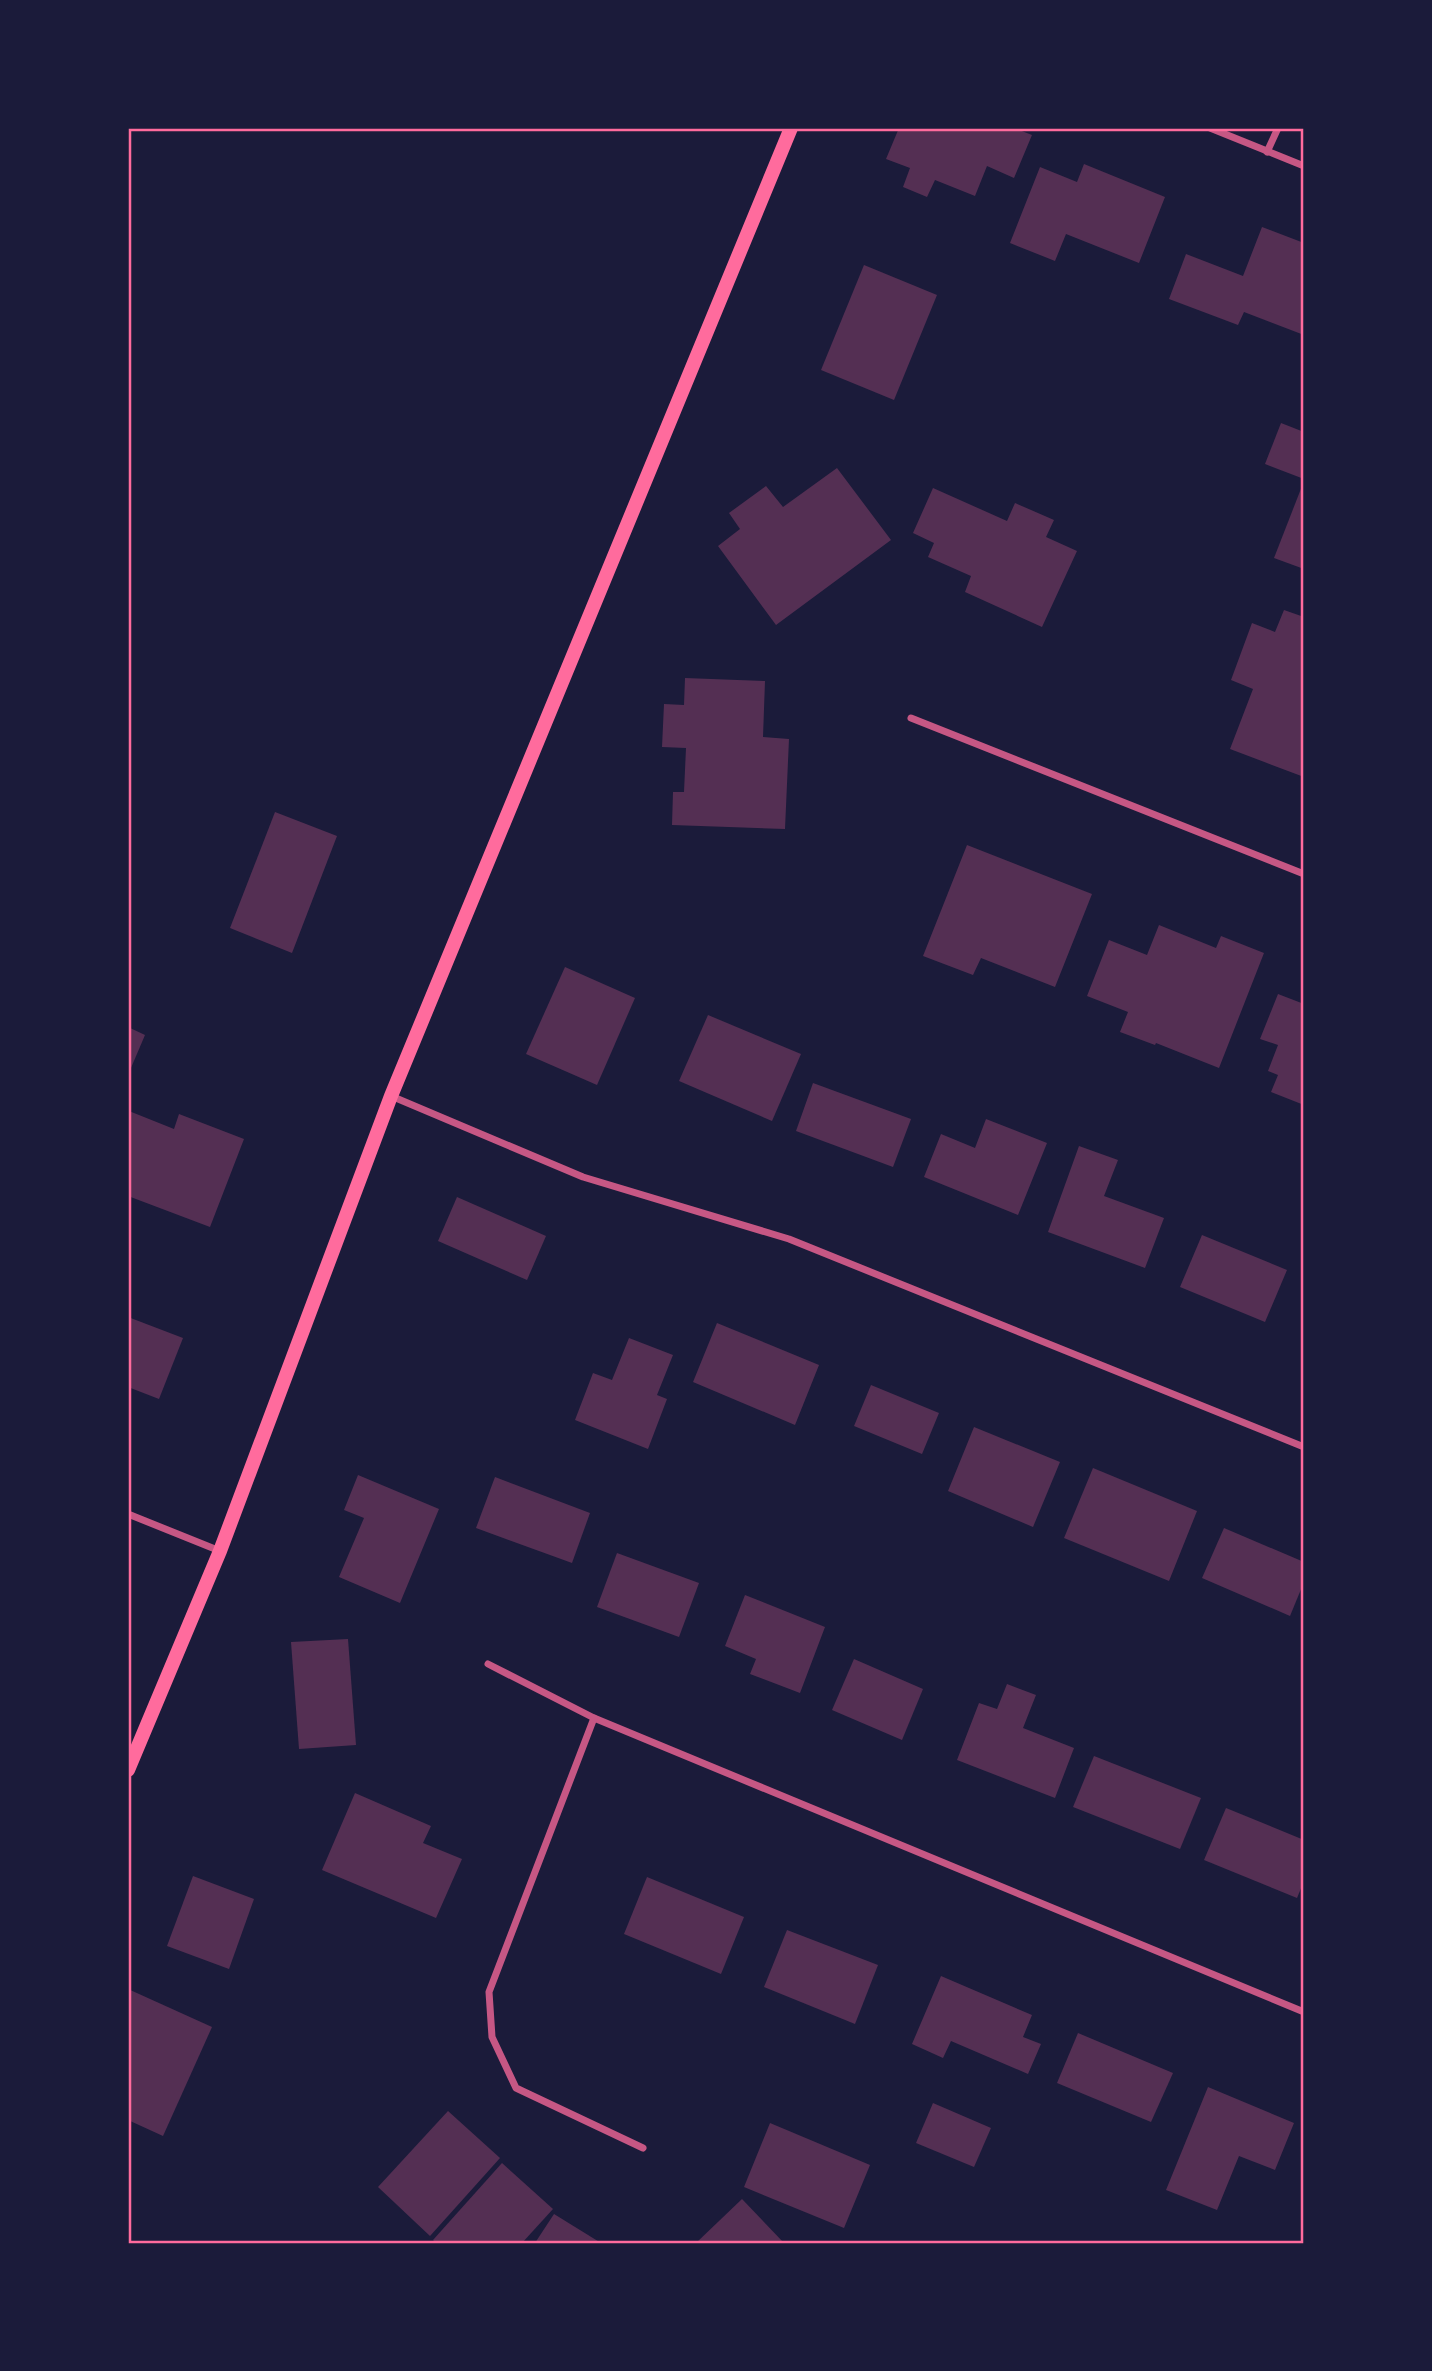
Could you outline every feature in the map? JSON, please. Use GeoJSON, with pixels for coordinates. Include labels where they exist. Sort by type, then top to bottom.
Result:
{"type":"FeatureCollection","features":[{"type":"Feature","properties":{"kind":"main road"},"geometry":{"type":"LineString","coordinates":[[128,1770],[220,1551],[391,1096],[791,128]]}},
{"type":"Feature","properties":{"kind":"street"},"geometry":{"type":"LineString","coordinates":[[1210,128],[1304,166]]}},
{"type":"Feature","properties":{"kind":"street"},"geometry":{"type":"LineString","coordinates":[[1267,152],[1278,128]]}},
{"type":"Feature","properties":{"kind":"street"},"geometry":{"type":"LineString","coordinates":[[911,718],[1304,873]]}},
{"type":"Feature","properties":{"kind":"street"},"geometry":{"type":"LineString","coordinates":[[391,1096],[583,1177],[789,1238],[1304,1447]]}},
{"type":"Feature","properties":{"kind":"street"},"geometry":{"type":"LineString","coordinates":[[128,1514],[220,1551]]}},
{"type":"Feature","properties":{"kind":"street"},"geometry":{"type":"LineString","coordinates":[[488,1664],[594,1718],[1304,2012]]}},
{"type":"Feature","properties":{"kind":"street"},"geometry":{"type":"LineString","coordinates":[[594,1718],[489,1992],[492,2038],[516,2088],[643,2148]]}},
{"type":"Feature","properties":{"kind":"building"},"geometry":{"type":"Polygon","coordinates":[[[899,128],[1014,128],[1032,135],[1014,178],[987,166],[975,196],[935,180],[927,197],[903,187],[910,168],[886,159],[899,128]]]}},
{"type":"Feature","properties":{"kind":"building"},"geometry":{"type":"Polygon","coordinates":[[[1084,164],[1165,197],[1139,263],[1066,234],[1055,261],[1010,243],[1040,167],[1077,182],[1084,164]]]}},
{"type":"Feature","properties":{"kind":"building"},"geometry":{"type":"Polygon","coordinates":[[[1262,227],[1304,243],[1304,335],[1244,312],[1238,325],[1169,299],[1186,254],[1243,276],[1262,227]]]}},
{"type":"Feature","properties":{"kind":"building"},"geometry":{"type":"Polygon","coordinates":[[[864,265],[937,295],[894,400],[821,370],[864,265]]]}},
{"type":"Feature","properties":{"kind":"building"},"geometry":{"type":"Polygon","coordinates":[[[1281,423],[1304,432],[1304,479],[1265,464],[1281,423]]]}},
{"type":"Feature","properties":{"kind":"building"},"geometry":{"type":"Polygon","coordinates":[[[837,468],[891,540],[776,625],[718,546],[740,529],[729,513],[766,486],[783,507],[837,468]]]}},
{"type":"Feature","properties":{"kind":"building"},"geometry":{"type":"Polygon","coordinates":[[[1304,481],[1304,569],[1274,558],[1304,481]]]}},
{"type":"Feature","properties":{"kind":"building"},"geometry":{"type":"Polygon","coordinates":[[[933,488],[1007,521],[1015,503],[1054,520],[1046,537],[1077,551],[1042,627],[965,592],[971,576],[928,557],[934,543],[913,533],[933,488]]]}},
{"type":"Feature","properties":{"kind":"building"},"geometry":{"type":"Polygon","coordinates":[[[1284,610],[1304,617],[1304,777],[1230,749],[1253,689],[1231,680],[1252,623],[1275,632],[1284,610]]]}},
{"type":"Feature","properties":{"kind":"building"},"geometry":{"type":"Polygon","coordinates":[[[685,678],[765,681],[763,737],[789,739],[785,829],[672,825],[673,792],[684,792],[686,748],[662,747],[664,704],[684,705],[685,678]]]}},
{"type":"Feature","properties":{"kind":"building"},"geometry":{"type":"Polygon","coordinates":[[[275,812],[337,836],[292,953],[230,928],[275,812]]]}},
{"type":"Feature","properties":{"kind":"building"},"geometry":{"type":"Polygon","coordinates":[[[967,845],[1092,894],[1055,987],[981,958],[973,975],[923,956],[967,845]]]}},
{"type":"Feature","properties":{"kind":"building"},"geometry":{"type":"Polygon","coordinates":[[[1159,925],[1216,948],[1221,936],[1264,953],[1219,1068],[1120,1032],[1128,1012],[1087,996],[1109,940],[1147,955],[1159,925]]]}},
{"type":"Feature","properties":{"kind":"building"},"geometry":{"type":"Polygon","coordinates":[[[565,967],[635,998],[597,1085],[526,1054],[565,967]]]}},
{"type":"Feature","properties":{"kind":"building"},"geometry":{"type":"Polygon","coordinates":[[[1278,994],[1304,1004],[1304,1105],[1271,1092],[1278,1075],[1268,1071],[1278,1045],[1260,1039],[1278,994]]]}},
{"type":"Feature","properties":{"kind":"building"},"geometry":{"type":"Polygon","coordinates":[[[708,1015],[801,1054],[772,1121],[679,1081],[708,1015]]]}},
{"type":"Feature","properties":{"kind":"building"},"geometry":{"type":"Polygon","coordinates":[[[128,1027],[145,1035],[128,1075],[128,1027]]]}},
{"type":"Feature","properties":{"kind":"building"},"geometry":{"type":"Polygon","coordinates":[[[813,1083],[911,1119],[893,1167],[796,1131],[813,1083]]]}},
{"type":"Feature","properties":{"kind":"building"},"geometry":{"type":"Polygon","coordinates":[[[129,1111],[174,1129],[179,1114],[244,1139],[210,1227],[128,1196],[129,1111]]]}},
{"type":"Feature","properties":{"kind":"building"},"geometry":{"type":"Polygon","coordinates":[[[986,1119],[1047,1143],[1018,1215],[924,1177],[941,1134],[975,1148],[986,1119]]]}},
{"type":"Feature","properties":{"kind":"building"},"geometry":{"type":"Polygon","coordinates":[[[1079,1146],[1118,1160],[1104,1196],[1164,1218],[1145,1268],[1048,1232],[1079,1146]]]}},
{"type":"Feature","properties":{"kind":"building"},"geometry":{"type":"Polygon","coordinates":[[[457,1197],[546,1236],[527,1280],[438,1241],[457,1197]]]}},
{"type":"Feature","properties":{"kind":"building"},"geometry":{"type":"Polygon","coordinates":[[[1202,1235],[1287,1270],[1265,1322],[1180,1287],[1202,1235]]]}},
{"type":"Feature","properties":{"kind":"building"},"geometry":{"type":"Polygon","coordinates":[[[128,1317],[183,1338],[159,1399],[128,1387],[128,1317]]]}},
{"type":"Feature","properties":{"kind":"building"},"geometry":{"type":"Polygon","coordinates":[[[717,1323],[819,1365],[795,1425],[693,1382],[717,1323]]]}},
{"type":"Feature","properties":{"kind":"building"},"geometry":{"type":"Polygon","coordinates":[[[629,1338],[673,1355],[657,1395],[667,1399],[648,1449],[575,1420],[593,1373],[612,1380],[629,1338]]]}},
{"type":"Feature","properties":{"kind":"building"},"geometry":{"type":"Polygon","coordinates":[[[871,1385],[939,1413],[922,1454],[854,1426],[871,1385]]]}},
{"type":"Feature","properties":{"kind":"building"},"geometry":{"type":"Polygon","coordinates":[[[974,1427],[1060,1462],[1033,1527],[948,1491],[974,1427]]]}},
{"type":"Feature","properties":{"kind":"building"},"geometry":{"type":"Polygon","coordinates":[[[1093,1468],[1197,1511],[1169,1581],[1064,1538],[1093,1468]]]}},
{"type":"Feature","properties":{"kind":"building"},"geometry":{"type":"Polygon","coordinates":[[[358,1475],[439,1509],[400,1603],[339,1577],[364,1518],[344,1510],[358,1475]]]}},
{"type":"Feature","properties":{"kind":"building"},"geometry":{"type":"Polygon","coordinates":[[[495,1477],[590,1513],[572,1563],[476,1528],[495,1477]]]}},
{"type":"Feature","properties":{"kind":"building"},"geometry":{"type":"Polygon","coordinates":[[[1224,1528],[1304,1562],[1304,1582],[1290,1616],[1202,1578],[1224,1528]]]}},
{"type":"Feature","properties":{"kind":"building"},"geometry":{"type":"Polygon","coordinates":[[[617,1553],[699,1583],[679,1637],[597,1607],[617,1553]]]}},
{"type":"Feature","properties":{"kind":"building"},"geometry":{"type":"Polygon","coordinates":[[[745,1595],[825,1627],[800,1693],[750,1674],[756,1659],[725,1646],[745,1595]]]}},
{"type":"Feature","properties":{"kind":"building"},"geometry":{"type":"Polygon","coordinates":[[[348,1639],[356,1745],[299,1749],[291,1642],[348,1639]]]}},
{"type":"Feature","properties":{"kind":"building"},"geometry":{"type":"Polygon","coordinates":[[[854,1659],[923,1689],[902,1740],[832,1710],[854,1659]]]}},
{"type":"Feature","properties":{"kind":"building"},"geometry":{"type":"Polygon","coordinates":[[[1007,1684],[1036,1695],[1023,1728],[1074,1748],[1055,1798],[957,1760],[979,1703],[997,1709],[1007,1684]]]}},
{"type":"Feature","properties":{"kind":"building"},"geometry":{"type":"Polygon","coordinates":[[[1094,1756],[1201,1798],[1180,1849],[1073,1807],[1094,1756]]]}},
{"type":"Feature","properties":{"kind":"building"},"geometry":{"type":"Polygon","coordinates":[[[355,1793],[431,1826],[423,1843],[462,1859],[436,1918],[322,1870],[355,1793]]]}},
{"type":"Feature","properties":{"kind":"building"},"geometry":{"type":"Polygon","coordinates":[[[1226,1808],[1304,1840],[1304,1881],[1297,1898],[1204,1860],[1226,1808]]]}},
{"type":"Feature","properties":{"kind":"building"},"geometry":{"type":"Polygon","coordinates":[[[193,1876],[254,1899],[229,1969],[167,1946],[193,1876]]]}},
{"type":"Feature","properties":{"kind":"building"},"geometry":{"type":"Polygon","coordinates":[[[647,1877],[744,1917],[721,1974],[624,1934],[647,1877]]]}},
{"type":"Feature","properties":{"kind":"building"},"geometry":{"type":"Polygon","coordinates":[[[787,1930],[878,1965],[855,2024],[764,1987],[787,1930]]]}},
{"type":"Feature","properties":{"kind":"building"},"geometry":{"type":"Polygon","coordinates":[[[941,1976],[1032,2015],[1023,2037],[1041,2044],[1028,2074],[951,2041],[943,2058],[912,2044],[941,1976]]]}},
{"type":"Feature","properties":{"kind":"building"},"geometry":{"type":"Polygon","coordinates":[[[128,1989],[212,2027],[163,2136],[128,2120],[128,1989]]]}},
{"type":"Feature","properties":{"kind":"building"},"geometry":{"type":"Polygon","coordinates":[[[1078,2033],[1173,2073],[1151,2122],[1057,2083],[1078,2033]]]}},
{"type":"Feature","properties":{"kind":"building"},"geometry":{"type":"Polygon","coordinates":[[[1208,2087],[1294,2123],[1275,2170],[1239,2156],[1217,2210],[1166,2190],[1208,2087]]]}},
{"type":"Feature","properties":{"kind":"building"},"geometry":{"type":"Polygon","coordinates":[[[933,2103],[991,2128],[974,2167],[916,2143],[933,2103]]]}},
{"type":"Feature","properties":{"kind":"building"},"geometry":{"type":"Polygon","coordinates":[[[448,2111],[500,2158],[430,2236],[378,2187],[448,2111]]]}},
{"type":"Feature","properties":{"kind":"building"},"geometry":{"type":"Polygon","coordinates":[[[770,2123],[870,2165],[844,2228],[744,2187],[770,2123]]]}},
{"type":"Feature","properties":{"kind":"building"},"geometry":{"type":"Polygon","coordinates":[[[502,2163],[553,2209],[522,2243],[436,2243],[433,2240],[502,2163]]]}},
{"type":"Feature","properties":{"kind":"building"},"geometry":{"type":"Polygon","coordinates":[[[742,2199],[784,2243],[696,2243],[742,2199]]]}},
{"type":"Feature","properties":{"kind":"building"},"geometry":{"type":"Polygon","coordinates":[[[554,2214],[601,2243],[535,2243],[554,2214]]]}}]}
